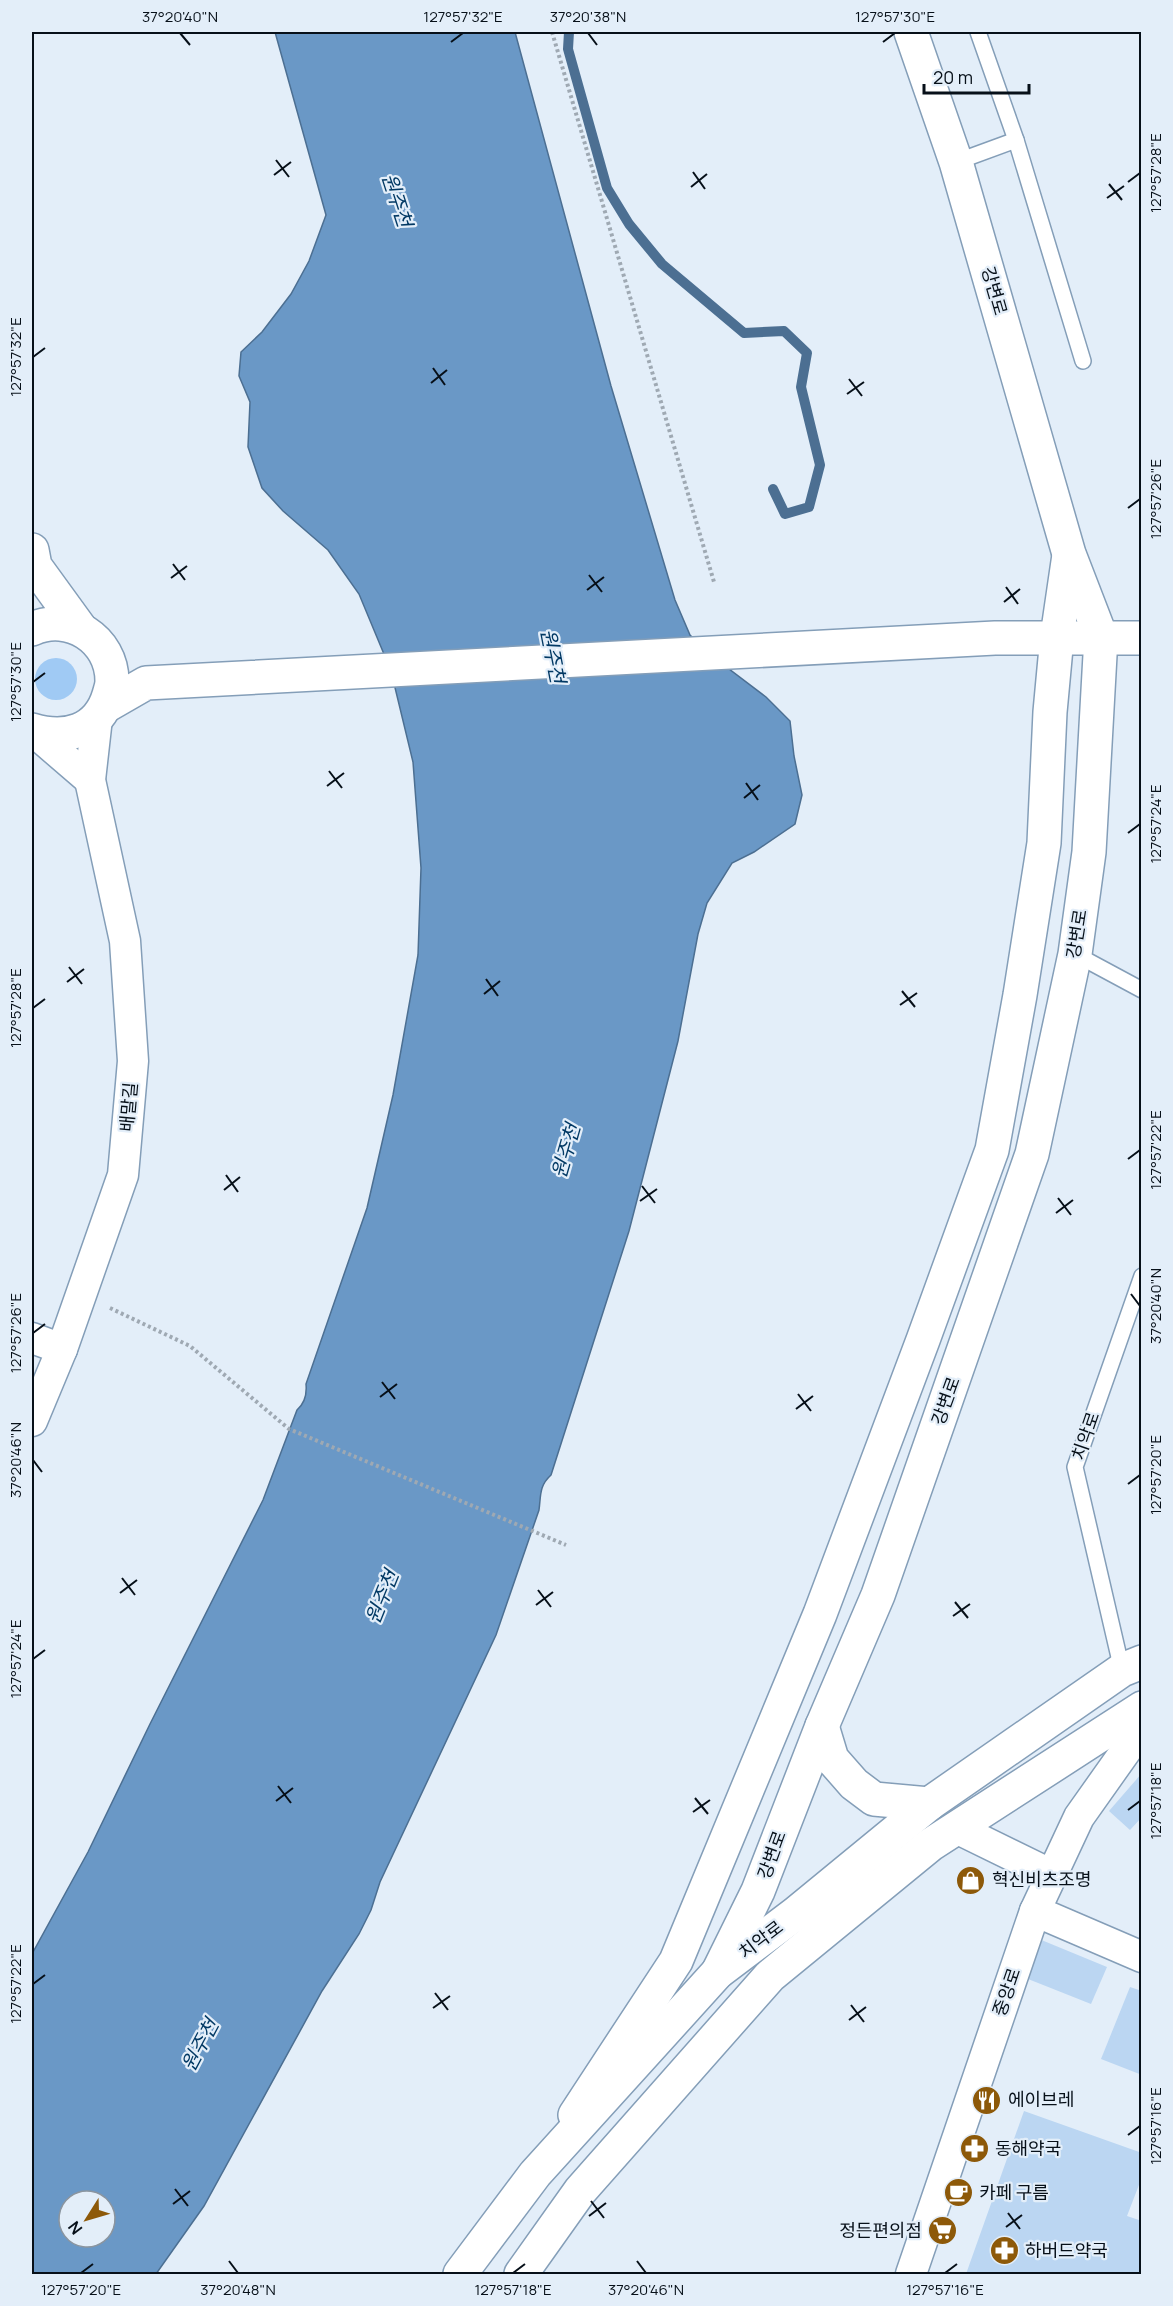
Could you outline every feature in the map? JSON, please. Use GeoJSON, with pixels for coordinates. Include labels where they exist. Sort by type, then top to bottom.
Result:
{"type":"FeatureCollection","features":[{"type":"Feature","properties":{"kind":"street","name":"강변로"},"geometry":{"type":"LineString","coordinates":[[580,2191],[718,1972],[758,1891],[822,1726],[878,1595],[1032,1154],[1075,954],[1089,852],[1101,637],[1069,554],[956,162],[911,32]]}},
{"type":"Feature","properties":{"kind":"street","name":"강변로"},"geometry":{"type":"LineString","coordinates":[[535,2174],[676,1961],[820,1614],[992,1150],[1044,843],[1050,712],[1057,637],[1069,554]]}},
{"type":"Feature","properties":{"kind":"street"},"geometry":{"type":"LineString","coordinates":[[33,568],[80,628],[97,640],[108,658],[112,682],[101,712]]}},
{"type":"Feature","properties":{"kind":"street"},"geometry":{"type":"LineString","coordinates":[[32,629],[41,625],[61,623],[80,628]]}},
{"type":"Feature","properties":{"kind":"street"},"geometry":{"type":"LineString","coordinates":[[32,730],[48,735],[66,735],[83,729],[101,712],[146,682],[995,638],[1142,638]]}},
{"type":"Feature","properties":{"kind":"street"},"geometry":{"type":"LineString","coordinates":[[108,658],[146,682]]}},
{"type":"Feature","properties":{"kind":"street","name":"배말길"},"geometry":{"type":"LineString","coordinates":[[32,1421],[62,1349],[123,1175],[132,1061],[125,941],[90,780],[101,712]]}},
{"type":"Feature","properties":{"kind":"street"},"geometry":{"type":"LineString","coordinates":[[32,730],[90,780]]}},
{"type":"Feature","properties":{"kind":"street"},"geometry":{"type":"LineString","coordinates":[[32,1338],[62,1349]]}},
{"type":"Feature","properties":{"kind":"street","name":"치악로"},"geometry":{"type":"LineString","coordinates":[[460,2274],[535,2174],[718,1972],[795,1914],[929,1803],[1132,1666]]}},
{"type":"Feature","properties":{"kind":"street","name":"치악로"},"geometry":{"type":"LineString","coordinates":[[521,2274],[580,2191],[770,1976],[930,1845],[1142,1708]]}},
{"type":"Feature","properties":{"kind":"street"},"geometry":{"type":"LineString","coordinates":[[822,1726],[832,1760],[854,1784],[874,1799],[929,1803]]}},
{"type":"Feature","properties":{"kind":"street","name":"중앙로"},"geometry":{"type":"LineString","coordinates":[[911,2274],[1035,1911],[1079,1817],[1142,1728]]}},
{"type":"Feature","properties":{"kind":"street"},"geometry":{"type":"LineString","coordinates":[[956,1828],[1052,1875]]}},
{"type":"Feature","properties":{"kind":"street"},"geometry":{"type":"LineString","coordinates":[[1035,1911],[1142,1958]]}},
{"type":"Feature","properties":{"kind":"lane"},"geometry":{"type":"LineString","coordinates":[[978,32],[1016,140],[1083,361]]}},
{"type":"Feature","properties":{"kind":"lane"},"geometry":{"type":"LineString","coordinates":[[956,162],[1016,140]]}},
{"type":"Feature","properties":{"kind":"lane"},"geometry":{"type":"LineString","coordinates":[[1075,954],[1142,990]]}},
{"type":"Feature","properties":{"kind":"lane","name":"치악로"},"geometry":{"type":"LineString","coordinates":[[1132,1666],[1075,1467],[1142,1276]]}},
{"type":"Feature","properties":{"kind":"path"},"geometry":{"type":"LineString","coordinates":[[552,32],[714,582]]}},
{"type":"Feature","properties":{"kind":"path"},"geometry":{"type":"LineString","coordinates":[[80,1295],[190,1347],[289,1429],[566,1545]]}},
{"type":"Feature","properties":{"kind":"shaded area"},"geometry":{"type":"Polygon","coordinates":[[[56,658],[64,659],[71,664],[76,671],[76,687],[71,694],[64,699],[56,700],[48,699],[41,694],[36,687],[35,679],[36,671],[41,664],[48,659],[56,658]]]}},
{"type":"Feature","properties":{"kind":"water","name":"원주천"},"geometry":{"type":"Polygon","coordinates":[[[275,32],[515,32],[611,386],[675,600],[690,635],[708,653],[766,697],[790,721],[802,795],[795,824],[754,852],[732,863],[707,903],[698,934],[678,1041],[629,1231],[551,1475],[542,1487],[539,1510],[496,1635],[380,1882],[371,1910],[359,1934],[322,1991],[204,2206],[156,2274],[32,2274],[32,1954],[88,1852],[263,1500],[297,1410],[305,1398],[306,1384],[367,1208],[393,1095],[418,955],[421,868],[413,762],[391,671],[359,594],[328,550],[283,511],[262,488],[248,447],[250,402],[239,376],[241,352],[262,332],[291,294],[309,261],[326,215],[275,32]]]}},
{"type":"Feature","properties":{"kind":"building"},"geometry":{"type":"Polygon","coordinates":[[[1142,1773],[1142,1817],[1130,1830],[1109,1811],[1142,1773]]]}},
{"type":"Feature","properties":{"kind":"building"},"geometry":{"type":"Polygon","coordinates":[[[1039,1939],[1107,1967],[1091,2004],[1023,1977],[1039,1939]]]}},
{"type":"Feature","properties":{"kind":"building"},"geometry":{"type":"Polygon","coordinates":[[[1130,1987],[1142,1991],[1142,2075],[1101,2059],[1130,1987]]]}},
{"type":"Feature","properties":{"kind":"building"},"geometry":{"type":"Polygon","coordinates":[[[1024,2111],[1142,2153],[1142,2177],[1127,2216],[1142,2221],[1142,2274],[966,2274],[1024,2111]]]}},
{"type":"Feature","properties":{"kind":"waterway"},"geometry":{"type":"LineString","coordinates":[[569,32],[568,49],[607,188],[629,224],[662,264],[744,333],[784,331],[807,353],[801,387],[820,465],[809,507],[785,514],[773,489]]}},
{"type":"Feature","properties":{"kind":"place","name":"혁신비츠조명"},"geometry":{"type":"Point","coordinates":[971,1880]}},
{"type":"Feature","properties":{"kind":"place","name":"에이브레"},"geometry":{"type":"Point","coordinates":[987,2100]}},
{"type":"Feature","properties":{"kind":"place","name":"동해약국"},"geometry":{"type":"Point","coordinates":[974,2149]}},
{"type":"Feature","properties":{"kind":"place","name":"카페 구름"},"geometry":{"type":"Point","coordinates":[958,2193]}},
{"type":"Feature","properties":{"kind":"place","name":"정든편의점"},"geometry":{"type":"Point","coordinates":[943,2231]}},
{"type":"Feature","properties":{"kind":"place","name":"하버드약국"},"geometry":{"type":"Point","coordinates":[1004,2251]}}]}
